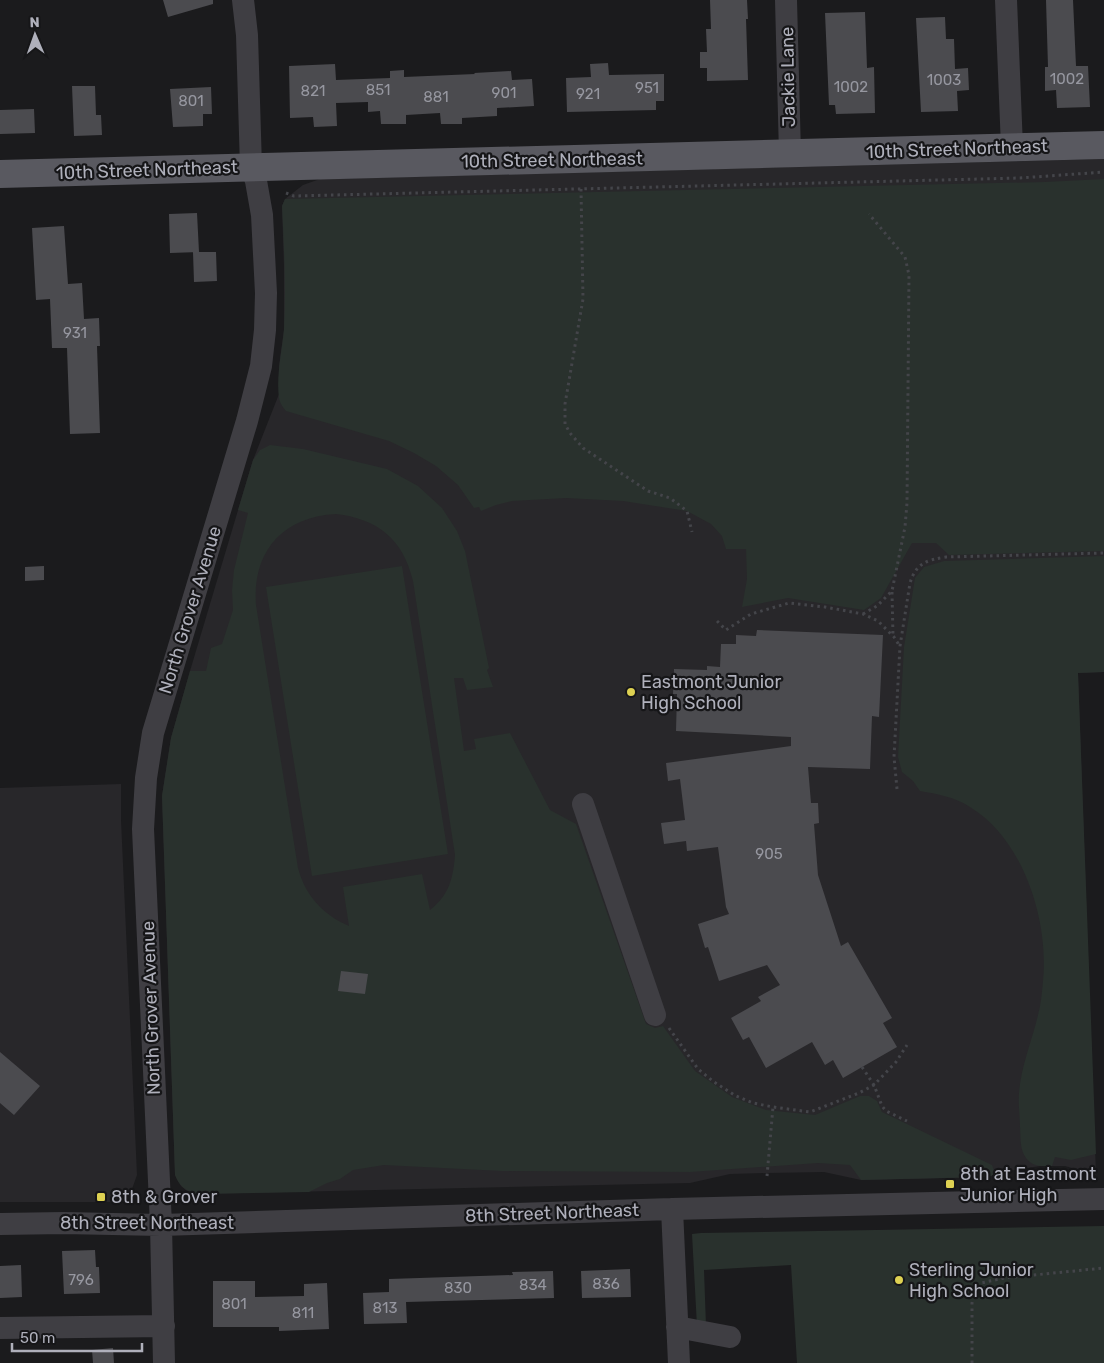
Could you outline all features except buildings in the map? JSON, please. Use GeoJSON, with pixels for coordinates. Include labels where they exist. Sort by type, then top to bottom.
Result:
{"type":"FeatureCollection","features":[{"type":"Feature","properties":{"kind":"main road","name":"10th Street Northeast"},"geometry":{"type":"LineString","coordinates":[[0,174],[1104,145]]}},
{"type":"Feature","properties":{"kind":"street","name":"North Grover Avenue"},"geometry":{"type":"LineString","coordinates":[[164,1363],[161,1225],[143,829],[146,778],[153,733],[244,431],[261,366],[265,330],[266,283],[262,215],[256,181],[251,167],[247,35],[243,0]]}},
{"type":"Feature","properties":{"kind":"street","name":"Jackie Lane"},"geometry":{"type":"LineString","coordinates":[[786,0],[790,154]]}},
{"type":"Feature","properties":{"kind":"street"},"geometry":{"type":"LineString","coordinates":[[1006,0],[1012,147]]}},
{"type":"Feature","properties":{"kind":"street"},"geometry":{"type":"LineString","coordinates":[[583,804],[655,1015]]}},
{"type":"Feature","properties":{"kind":"street","name":"8th Street Northeast"},"geometry":{"type":"LineString","coordinates":[[0,1224],[161,1225],[672,1209],[1104,1199]]}},
{"type":"Feature","properties":{"kind":"street"},"geometry":{"type":"LineString","coordinates":[[672,1209],[679,1363]]}},
{"type":"Feature","properties":{"kind":"street"},"geometry":{"type":"LineString","coordinates":[[0,1328],[164,1326]]}},
{"type":"Feature","properties":{"kind":"street"},"geometry":{"type":"LineString","coordinates":[[678,1327],[730,1337]]}},
{"type":"Feature","properties":{"kind":"path"},"geometry":{"type":"LineString","coordinates":[[286,193],[294,196],[1020,178],[1104,172]]}},
{"type":"Feature","properties":{"kind":"path"},"geometry":{"type":"LineString","coordinates":[[581,189],[583,300],[564,404],[565,424],[583,448],[648,491],[670,498],[687,511],[692,532]]}},
{"type":"Feature","properties":{"kind":"path"},"geometry":{"type":"LineString","coordinates":[[869,214],[905,257],[909,275],[907,503],[905,527],[892,591],[894,637]]}},
{"type":"Feature","properties":{"kind":"path"},"geometry":{"type":"LineString","coordinates":[[897,790],[894,757],[900,646],[913,574],[920,565],[932,559],[946,557],[1104,553]]}},
{"type":"Feature","properties":{"kind":"path"},"geometry":{"type":"LineString","coordinates":[[863,614],[877,606],[892,591]]}},
{"type":"Feature","properties":{"kind":"path"},"geometry":{"type":"LineString","coordinates":[[718,621],[726,630],[750,614],[789,603],[824,607],[863,614],[878,621],[900,646]]}},
{"type":"Feature","properties":{"kind":"path"},"geometry":{"type":"LineString","coordinates":[[655,1015],[666,1024],[698,1069],[736,1096],[752,1103],[810,1112],[874,1085],[896,1062],[907,1045]]}},
{"type":"Feature","properties":{"kind":"path"},"geometry":{"type":"LineString","coordinates":[[862,1067],[874,1085],[882,1106],[886,1111],[906,1121]]}},
{"type":"Feature","properties":{"kind":"path"},"geometry":{"type":"LineString","coordinates":[[767,1176],[773,1107]]}},
{"type":"Feature","properties":{"kind":"path"},"geometry":{"type":"LineString","coordinates":[[972,1363],[972,1303],[974,1290],[980,1283],[1004,1278],[1104,1268]]}},
{"type":"Feature","properties":{"kind":"shaded area","name":"Eastmont Junior High School"},"geometry":{"type":"Polygon","coordinates":[[[1104,159],[1104,672],[1078,673],[1096,1175],[1065,1166],[1040,1166],[995,1173],[986,1177],[861,1180],[824,1172],[730,1174],[690,1183],[196,1194],[187,1191],[181,1186],[175,1175],[162,796],[171,738],[190,671],[253,460],[279,394],[279,366],[284,330],[282,206],[285,199],[303,185],[320,179],[1104,159]]]}},
{"type":"Feature","properties":{"kind":"shaded area"},"geometry":{"type":"Polygon","coordinates":[[[1104,179],[1104,551],[949,555],[936,543],[912,543],[881,598],[864,610],[788,598],[742,607],[747,579],[746,549],[726,549],[722,536],[711,524],[687,511],[623,501],[566,498],[512,501],[481,511],[479,507],[474,508],[458,485],[436,466],[414,453],[389,441],[286,411],[279,400],[278,381],[284,329],[285,299],[282,206],[285,199],[1045,182],[1104,179]]]}},
{"type":"Feature","properties":{"kind":"shaded area"},"geometry":{"type":"Polygon","coordinates":[[[270,445],[303,449],[387,469],[418,486],[442,508],[457,531],[465,551],[489,668],[487,670],[493,687],[467,690],[463,678],[454,678],[464,751],[476,749],[474,739],[510,733],[550,810],[576,824],[646,1024],[655,1028],[663,1026],[695,1071],[732,1097],[766,1110],[815,1115],[860,1096],[869,1096],[877,1101],[882,1112],[992,1165],[995,1173],[986,1177],[861,1180],[850,1165],[818,1163],[690,1172],[502,1171],[384,1165],[353,1170],[340,1179],[309,1192],[196,1194],[181,1185],[175,1175],[162,796],[171,738],[190,671],[206,671],[211,648],[222,644],[233,610],[234,570],[248,513],[238,510],[253,460],[260,450],[270,445]],[[336,514],[317,517],[300,522],[286,530],[274,541],[265,554],[259,569],[256,586],[256,605],[298,868],[305,887],[316,903],[331,916],[349,926],[343,887],[422,874],[430,910],[442,898],[449,886],[455,855],[413,581],[409,566],[403,554],[386,534],[376,526],[336,514]]]}},
{"type":"Feature","properties":{"kind":"shaded area"},"geometry":{"type":"Polygon","coordinates":[[[1104,556],[1104,672],[1078,673],[1096,1154],[1071,1160],[1055,1157],[1052,1166],[1040,1166],[1030,1162],[1022,1150],[1019,1101],[1022,1073],[1039,1011],[1043,985],[1044,958],[1037,908],[1029,884],[1018,861],[1005,840],[989,821],[970,807],[952,798],[920,791],[913,781],[902,772],[898,757],[904,647],[915,578],[924,567],[944,561],[1104,556]]]}},
{"type":"Feature","properties":{"kind":"shaded area"},"geometry":{"type":"Polygon","coordinates":[[[402,566],[448,854],[312,876],[266,587],[402,566]]]}},
{"type":"Feature","properties":{"kind":"shaded area"},"geometry":{"type":"Polygon","coordinates":[[[121,784],[137,1175],[132,1189],[123,1202],[0,1202],[0,788],[121,784]]]}},
{"type":"Feature","properties":{"kind":"shaded area","name":"Sterling Junior High School"},"geometry":{"type":"Polygon","coordinates":[[[1104,1226],[1104,1363],[797,1363],[791,1265],[704,1270],[706,1326],[697,1326],[692,1234],[1104,1226]]]}},
{"type":"Feature","properties":{"kind":"place","name":"Eastmont Junior High School"},"geometry":{"type":"Point","coordinates":[631,692]}},
{"type":"Feature","properties":{"kind":"place","name":"8th at Eastmont Junior High"},"geometry":{"type":"Point","coordinates":[950,1184]}},
{"type":"Feature","properties":{"kind":"place","name":"8th & Grover"},"geometry":{"type":"Point","coordinates":[101,1197]}},
{"type":"Feature","properties":{"kind":"place","name":"Sterling Junior High School"},"geometry":{"type":"Point","coordinates":[899,1280]}}]}
